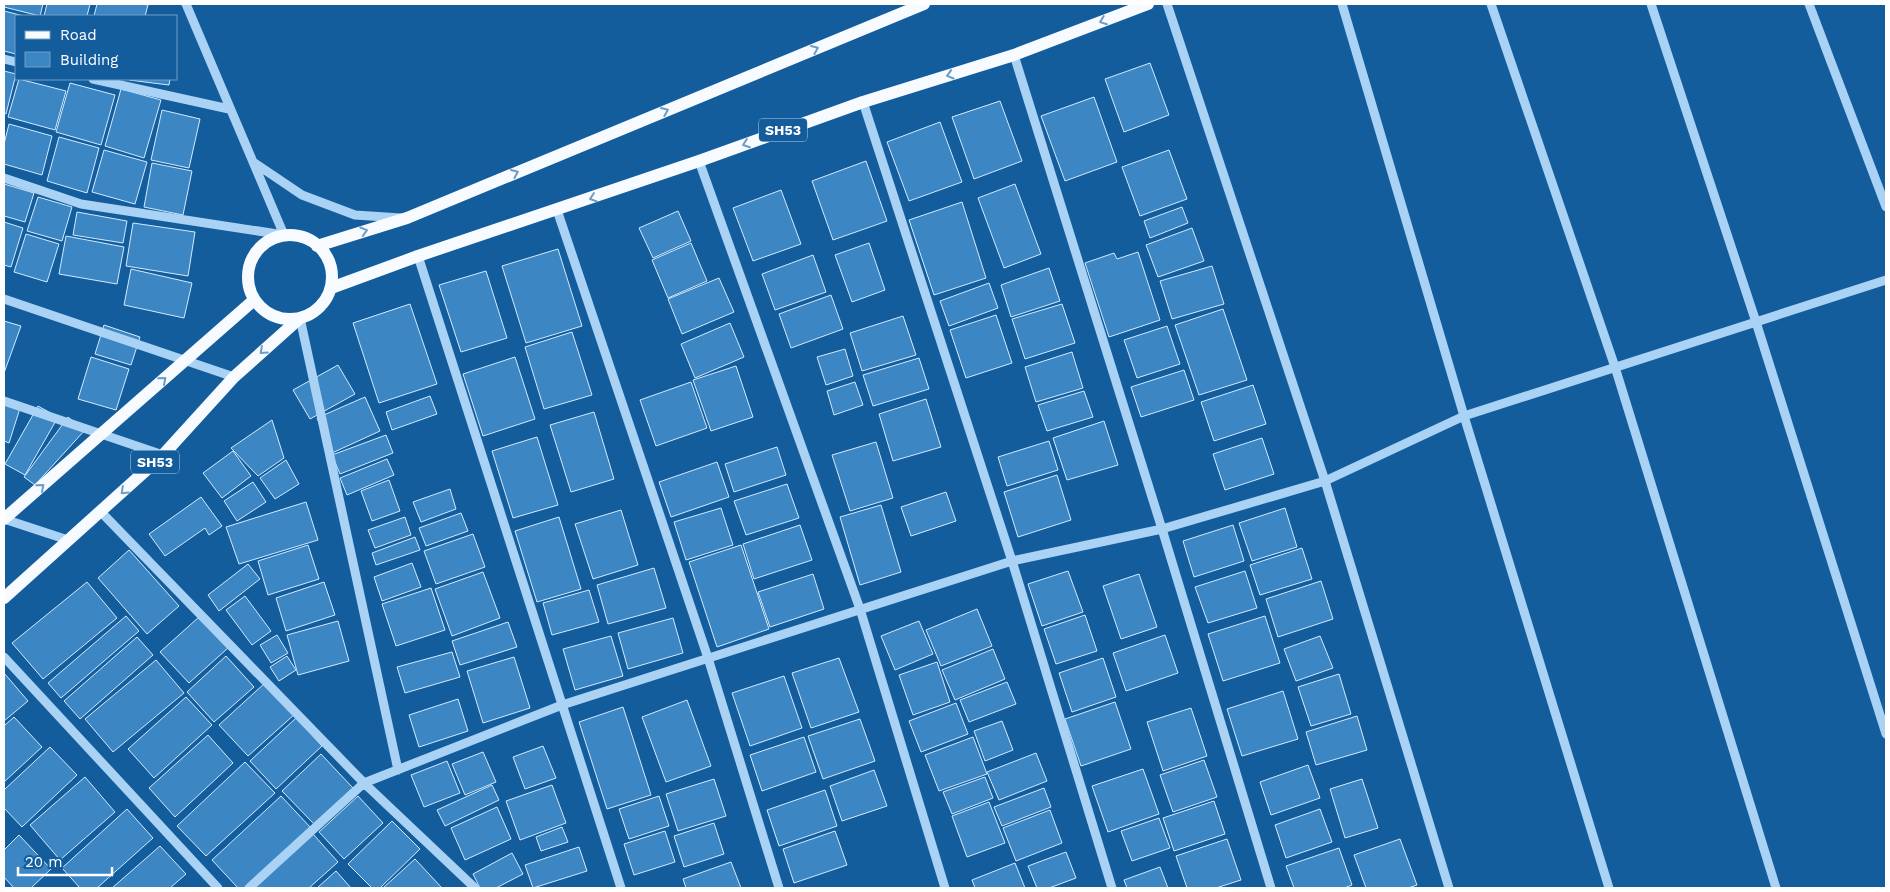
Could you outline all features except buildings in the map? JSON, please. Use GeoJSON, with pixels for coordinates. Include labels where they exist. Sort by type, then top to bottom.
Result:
{"type":"FeatureCollection","features":[{"type":"Feature","properties":{"kind":"main road"},"geometry":{"type":"LineString","coordinates":[[317,246],[407,218],[924,4]]}},
{"type":"Feature","properties":{"kind":"main road","name":"SH53"},"geometry":{"type":"LineString","coordinates":[[331,288],[418,256],[699,161],[863,102],[1014,55],[1148,4]]}},
{"type":"Feature","properties":{"kind":"main road"},"geometry":{"type":"LineString","coordinates":[[284,235],[298,236],[311,240],[322,249],[329,261],[332,274],[331,288],[325,301],[316,311],[290,320],[276,318],[264,311],[254,300],[248,288],[247,273],[251,260],[259,248],[270,239],[284,235]]}},
{"type":"Feature","properties":{"kind":"main road"},"geometry":{"type":"LineString","coordinates":[[4,519],[254,300]]}},
{"type":"Feature","properties":{"kind":"main road","name":"SH53"},"geometry":{"type":"LineString","coordinates":[[4,598],[163,455],[234,377],[300,318]]}},
{"type":"Feature","properties":{"kind":"street"},"geometry":{"type":"LineString","coordinates":[[186,4],[284,235]]}},
{"type":"Feature","properties":{"kind":"street"},"geometry":{"type":"LineString","coordinates":[[1167,4],[1324,481],[1449,888]]}},
{"type":"Feature","properties":{"kind":"street"},"geometry":{"type":"LineString","coordinates":[[1342,4],[1464,416],[1609,888]]}},
{"type":"Feature","properties":{"kind":"street"},"geometry":{"type":"LineString","coordinates":[[1491,4],[1615,367],[1776,888]]}},
{"type":"Feature","properties":{"kind":"street"},"geometry":{"type":"LineString","coordinates":[[1651,4],[1756,322],[1886,734]]}},
{"type":"Feature","properties":{"kind":"street"},"geometry":{"type":"LineString","coordinates":[[1809,4],[1886,207]]}},
{"type":"Feature","properties":{"kind":"street"},"geometry":{"type":"LineString","coordinates":[[1014,55],[1271,888]]}},
{"type":"Feature","properties":{"kind":"street"},"geometry":{"type":"LineString","coordinates":[[98,80],[230,109]]}},
{"type":"Feature","properties":{"kind":"street"},"geometry":{"type":"LineString","coordinates":[[863,102],[1012,561],[1112,888]]}},
{"type":"Feature","properties":{"kind":"street"},"geometry":{"type":"LineString","coordinates":[[699,161],[860,609],[945,888]]}},
{"type":"Feature","properties":{"kind":"street"},"geometry":{"type":"LineString","coordinates":[[252,162],[302,195],[355,215],[407,218]]}},
{"type":"Feature","properties":{"kind":"street"},"geometry":{"type":"LineString","coordinates":[[4,178],[81,204],[284,235]]}},
{"type":"Feature","properties":{"kind":"street"},"geometry":{"type":"LineString","coordinates":[[557,210],[708,658],[779,888]]}},
{"type":"Feature","properties":{"kind":"street"},"geometry":{"type":"LineString","coordinates":[[418,256],[621,888]]}},
{"type":"Feature","properties":{"kind":"street"},"geometry":{"type":"LineString","coordinates":[[249,888],[364,783],[562,705],[1012,561],[1162,530],[1324,481],[1464,416],[1886,280]]}},
{"type":"Feature","properties":{"kind":"street"},"geometry":{"type":"LineString","coordinates":[[4,299],[234,377]]}},
{"type":"Feature","properties":{"kind":"street"},"geometry":{"type":"LineString","coordinates":[[300,318],[398,770]]}},
{"type":"Feature","properties":{"kind":"street"},"geometry":{"type":"LineString","coordinates":[[4,401],[163,455]]}},
{"type":"Feature","properties":{"kind":"street"},"geometry":{"type":"LineString","coordinates":[[101,512],[364,783],[475,888]]}},
{"type":"Feature","properties":{"kind":"street"},"geometry":{"type":"LineString","coordinates":[[4,519],[68,540]]}},
{"type":"Feature","properties":{"kind":"street"},"geometry":{"type":"LineString","coordinates":[[4,656],[218,888]]}}]}
